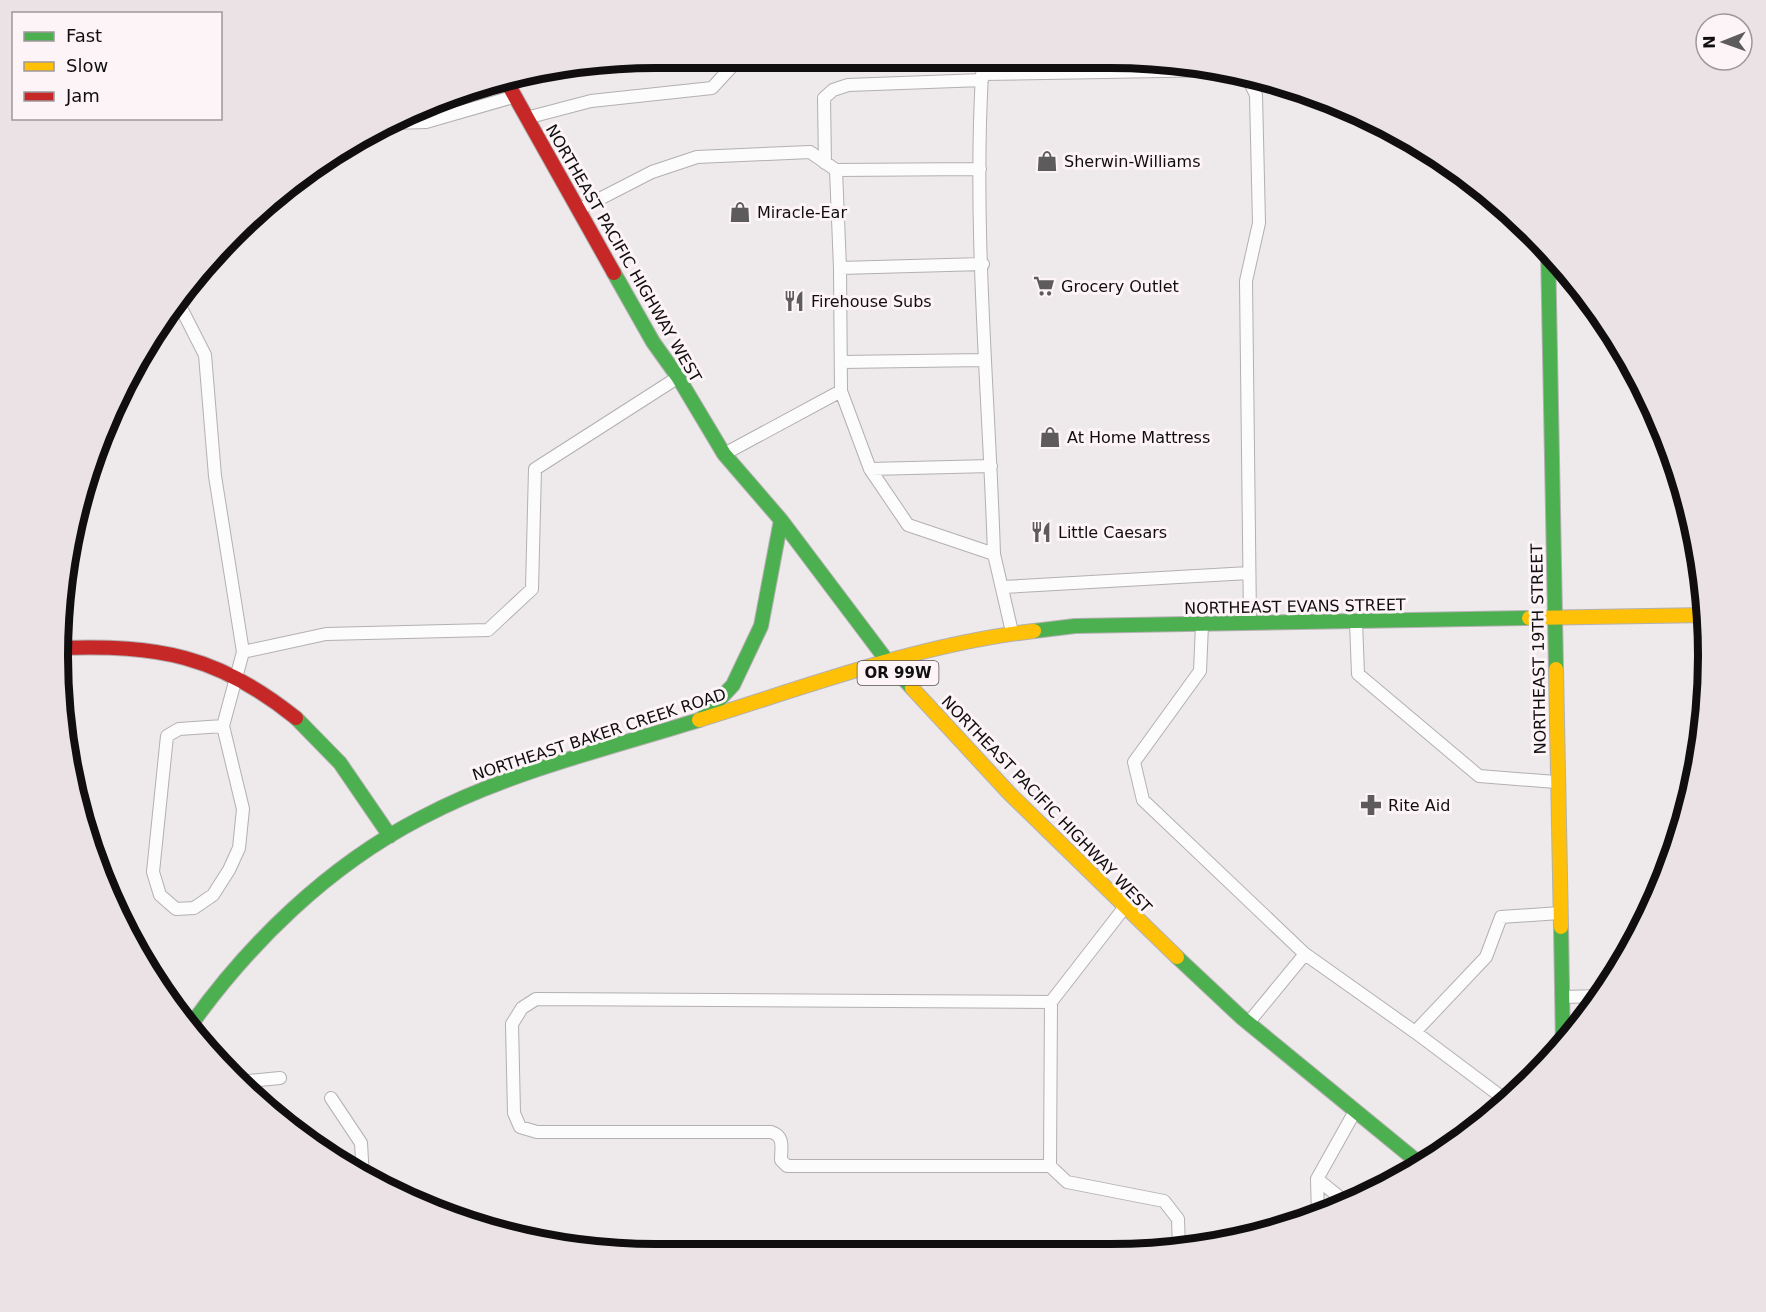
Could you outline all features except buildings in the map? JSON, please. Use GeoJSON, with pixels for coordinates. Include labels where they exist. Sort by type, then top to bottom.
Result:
{"type":"FeatureCollection","features":[{"type":"Feature","properties":{"kind":"main road","name":"NORTHEAST PACIFIC HIGHWAY WEST"},"geometry":{"type":"LineString","coordinates":[[509,87],[580,209],[653,342],[678,377],[724,454],[782,520],[888,662],[1009,793],[1124,907],[1248,1023],[1354,1113],[1414,1159]]}},
{"type":"Feature","properties":{"kind":"main road","name":"NORTHEAST 19TH STREET"},"geometry":{"type":"LineString","coordinates":[[1548,264],[1563,1031]]}},
{"type":"Feature","properties":{"kind":"main road"},"geometry":{"type":"LineString","coordinates":[[704,716],[733,685],[761,626],[782,520]]}},
{"type":"Feature","properties":{"kind":"main road","name":"NORTHEAST EVANS STREET"},"geometry":{"type":"LineString","coordinates":[[888,662],[1012,633],[1075,626],[1697,615]]}},
{"type":"Feature","properties":{"kind":"main road"},"geometry":{"type":"LineString","coordinates":[[68,648],[108,647],[170,653],[235,676],[291,711],[333,754],[390,836]]}},
{"type":"Feature","properties":{"kind":"main road","name":"NORTHEAST BAKER CREEK ROAD"},"geometry":{"type":"LineString","coordinates":[[194,1020],[209,996],[304,902],[390,836],[471,794],[526,773],[704,716],[888,662]]}},
{"type":"Feature","properties":{"kind":"lane"},"geometry":{"type":"LineString","coordinates":[[526,118],[591,101],[712,88],[730,68]]}},
{"type":"Feature","properties":{"kind":"lane"},"geometry":{"type":"LineString","coordinates":[[1012,633],[994,554],[985,360],[980,170],[982,74],[1167,71]]}},
{"type":"Feature","properties":{"kind":"lane"},"geometry":{"type":"LineString","coordinates":[[825,163],[824,98],[833,90],[848,85],[982,80]]}},
{"type":"Feature","properties":{"kind":"lane"},"geometry":{"type":"LineString","coordinates":[[1250,624],[1246,281],[1259,223],[1256,95],[1252,85]]}},
{"type":"Feature","properties":{"kind":"lane"},"geometry":{"type":"LineString","coordinates":[[408,123],[426,122],[514,97]]}},
{"type":"Feature","properties":{"kind":"lane"},"geometry":{"type":"LineString","coordinates":[[580,209],[652,172],[697,157],[810,152],[836,171],[980,170]]}},
{"type":"Feature","properties":{"kind":"lane"},"geometry":{"type":"LineString","coordinates":[[836,171],[841,391],[870,469],[908,525],[994,554]]}},
{"type":"Feature","properties":{"kind":"lane"},"geometry":{"type":"LineString","coordinates":[[840,268],[983,264]]}},
{"type":"Feature","properties":{"kind":"lane"},"geometry":{"type":"LineString","coordinates":[[181,309],[205,355],[215,476],[243,652],[224,726],[243,809],[239,849],[213,895],[194,908],[176,909],[160,896],[153,872],[167,736],[179,729],[224,726]]}},
{"type":"Feature","properties":{"kind":"lane"},"geometry":{"type":"LineString","coordinates":[[841,362],[985,360]]}},
{"type":"Feature","properties":{"kind":"lane"},"geometry":{"type":"LineString","coordinates":[[243,652],[327,634],[488,630],[532,589],[535,468],[678,377]]}},
{"type":"Feature","properties":{"kind":"lane"},"geometry":{"type":"LineString","coordinates":[[724,454],[841,391]]}},
{"type":"Feature","properties":{"kind":"lane"},"geometry":{"type":"LineString","coordinates":[[870,469],[991,466]]}},
{"type":"Feature","properties":{"kind":"lane"},"geometry":{"type":"LineString","coordinates":[[1003,587],[1249,573]]}},
{"type":"Feature","properties":{"kind":"lane"},"geometry":{"type":"LineString","coordinates":[[1356,622],[1358,674],[1479,776],[1557,782]]}},
{"type":"Feature","properties":{"kind":"lane"},"geometry":{"type":"LineString","coordinates":[[1202,625],[1200,671],[1134,762],[1143,800],[1305,954],[1500,1096]]}},
{"type":"Feature","properties":{"kind":"lane"},"geometry":{"type":"LineString","coordinates":[[1050,1166],[1051,1002],[1124,907]]}},
{"type":"Feature","properties":{"kind":"lane"},"geometry":{"type":"LineString","coordinates":[[1415,1032],[1486,957],[1501,917],[1560,913]]}},
{"type":"Feature","properties":{"kind":"lane"},"geometry":{"type":"LineString","coordinates":[[1248,1023],[1305,954]]}},
{"type":"Feature","properties":{"kind":"lane"},"geometry":{"type":"LineString","coordinates":[[1562,997],[1590,996]]}},
{"type":"Feature","properties":{"kind":"lane"},"geometry":{"type":"LineString","coordinates":[[1051,1002],[536,999],[522,1008],[512,1024],[514,1113],[520,1127],[537,1132],[771,1132],[778,1134],[781,1139],[781,1160],[787,1166],[1050,1166],[1067,1182],[1164,1201],[1178,1219],[1179,1240]]}},
{"type":"Feature","properties":{"kind":"lane"},"geometry":{"type":"LineString","coordinates":[[250,1081],[280,1078]]}},
{"type":"Feature","properties":{"kind":"lane"},"geometry":{"type":"LineString","coordinates":[[331,1098],[361,1143],[362,1166]]}},
{"type":"Feature","properties":{"kind":"lane"},"geometry":{"type":"LineString","coordinates":[[1318,1206],[1317,1179],[1354,1113]]}},
{"type":"Feature","properties":{"kind":"lane"},"geometry":{"type":"LineString","coordinates":[[1317,1179],[1340,1198]]}},
{"type":"Feature","properties":{"kind":"traffic: fast"},"geometry":{"type":"LineString","coordinates":[[1548,264],[1556,669]]}},
{"type":"Feature","properties":{"kind":"traffic: fast"},"geometry":{"type":"LineString","coordinates":[[614,273],[653,342],[678,377],[724,454],[781,520],[888,662],[912,688]]}},
{"type":"Feature","properties":{"kind":"traffic: fast"},"geometry":{"type":"LineString","coordinates":[[704,716],[733,685],[761,626],[781,520]]}},
{"type":"Feature","properties":{"kind":"traffic: fast"},"geometry":{"type":"LineString","coordinates":[[1034,631],[1075,626],[1529,618]]}},
{"type":"Feature","properties":{"kind":"traffic: fast"},"geometry":{"type":"LineString","coordinates":[[296,718],[340,763],[390,836]]}},
{"type":"Feature","properties":{"kind":"traffic: fast"},"geometry":{"type":"LineString","coordinates":[[194,1020],[237,967],[292,910],[322,883],[387,837],[421,818],[488,787],[699,720]]}},
{"type":"Feature","properties":{"kind":"traffic: fast"},"geometry":{"type":"LineString","coordinates":[[1561,927],[1563,1031]]}},
{"type":"Feature","properties":{"kind":"traffic: fast"},"geometry":{"type":"LineString","coordinates":[[1177,957],[1241,1017],[1415,1159]]}},
{"type":"Feature","properties":{"kind":"traffic: slow"},"geometry":{"type":"LineString","coordinates":[[1529,618],[1697,615]]}},
{"type":"Feature","properties":{"kind":"traffic: slow"},"geometry":{"type":"LineString","coordinates":[[699,720],[907,656],[991,637],[1034,631]]}},
{"type":"Feature","properties":{"kind":"traffic: slow"},"geometry":{"type":"LineString","coordinates":[[1556,669],[1561,927]]}},
{"type":"Feature","properties":{"kind":"traffic: slow"},"geometry":{"type":"LineString","coordinates":[[912,688],[1009,793],[1177,957]]}},
{"type":"Feature","properties":{"kind":"traffic: jam"},"geometry":{"type":"LineString","coordinates":[[509,87],[614,273]]}},
{"type":"Feature","properties":{"kind":"traffic: jam"},"geometry":{"type":"LineString","coordinates":[[68,648],[128,649],[186,658],[213,667],[240,680],[296,718]]}},
{"type":"Feature","properties":{"kind":"place","name":"Sherwin-Williams"},"geometry":{"type":"Point","coordinates":[1047,161]}},
{"type":"Feature","properties":{"kind":"place","name":"Miracle-Ear"},"geometry":{"type":"Point","coordinates":[740,212]}},
{"type":"Feature","properties":{"kind":"place","name":"Grocery Outlet"},"geometry":{"type":"Point","coordinates":[1044,286]}},
{"type":"Feature","properties":{"kind":"place","name":"Firehouse Subs"},"geometry":{"type":"Point","coordinates":[794,301]}},
{"type":"Feature","properties":{"kind":"place","name":"At Home Mattress"},"geometry":{"type":"Point","coordinates":[1050,437]}},
{"type":"Feature","properties":{"kind":"place","name":"Little Caesars"},"geometry":{"type":"Point","coordinates":[1041,532]}},
{"type":"Feature","properties":{"kind":"place","name":"Rite Aid"},"geometry":{"type":"Point","coordinates":[1371,805]}}]}
